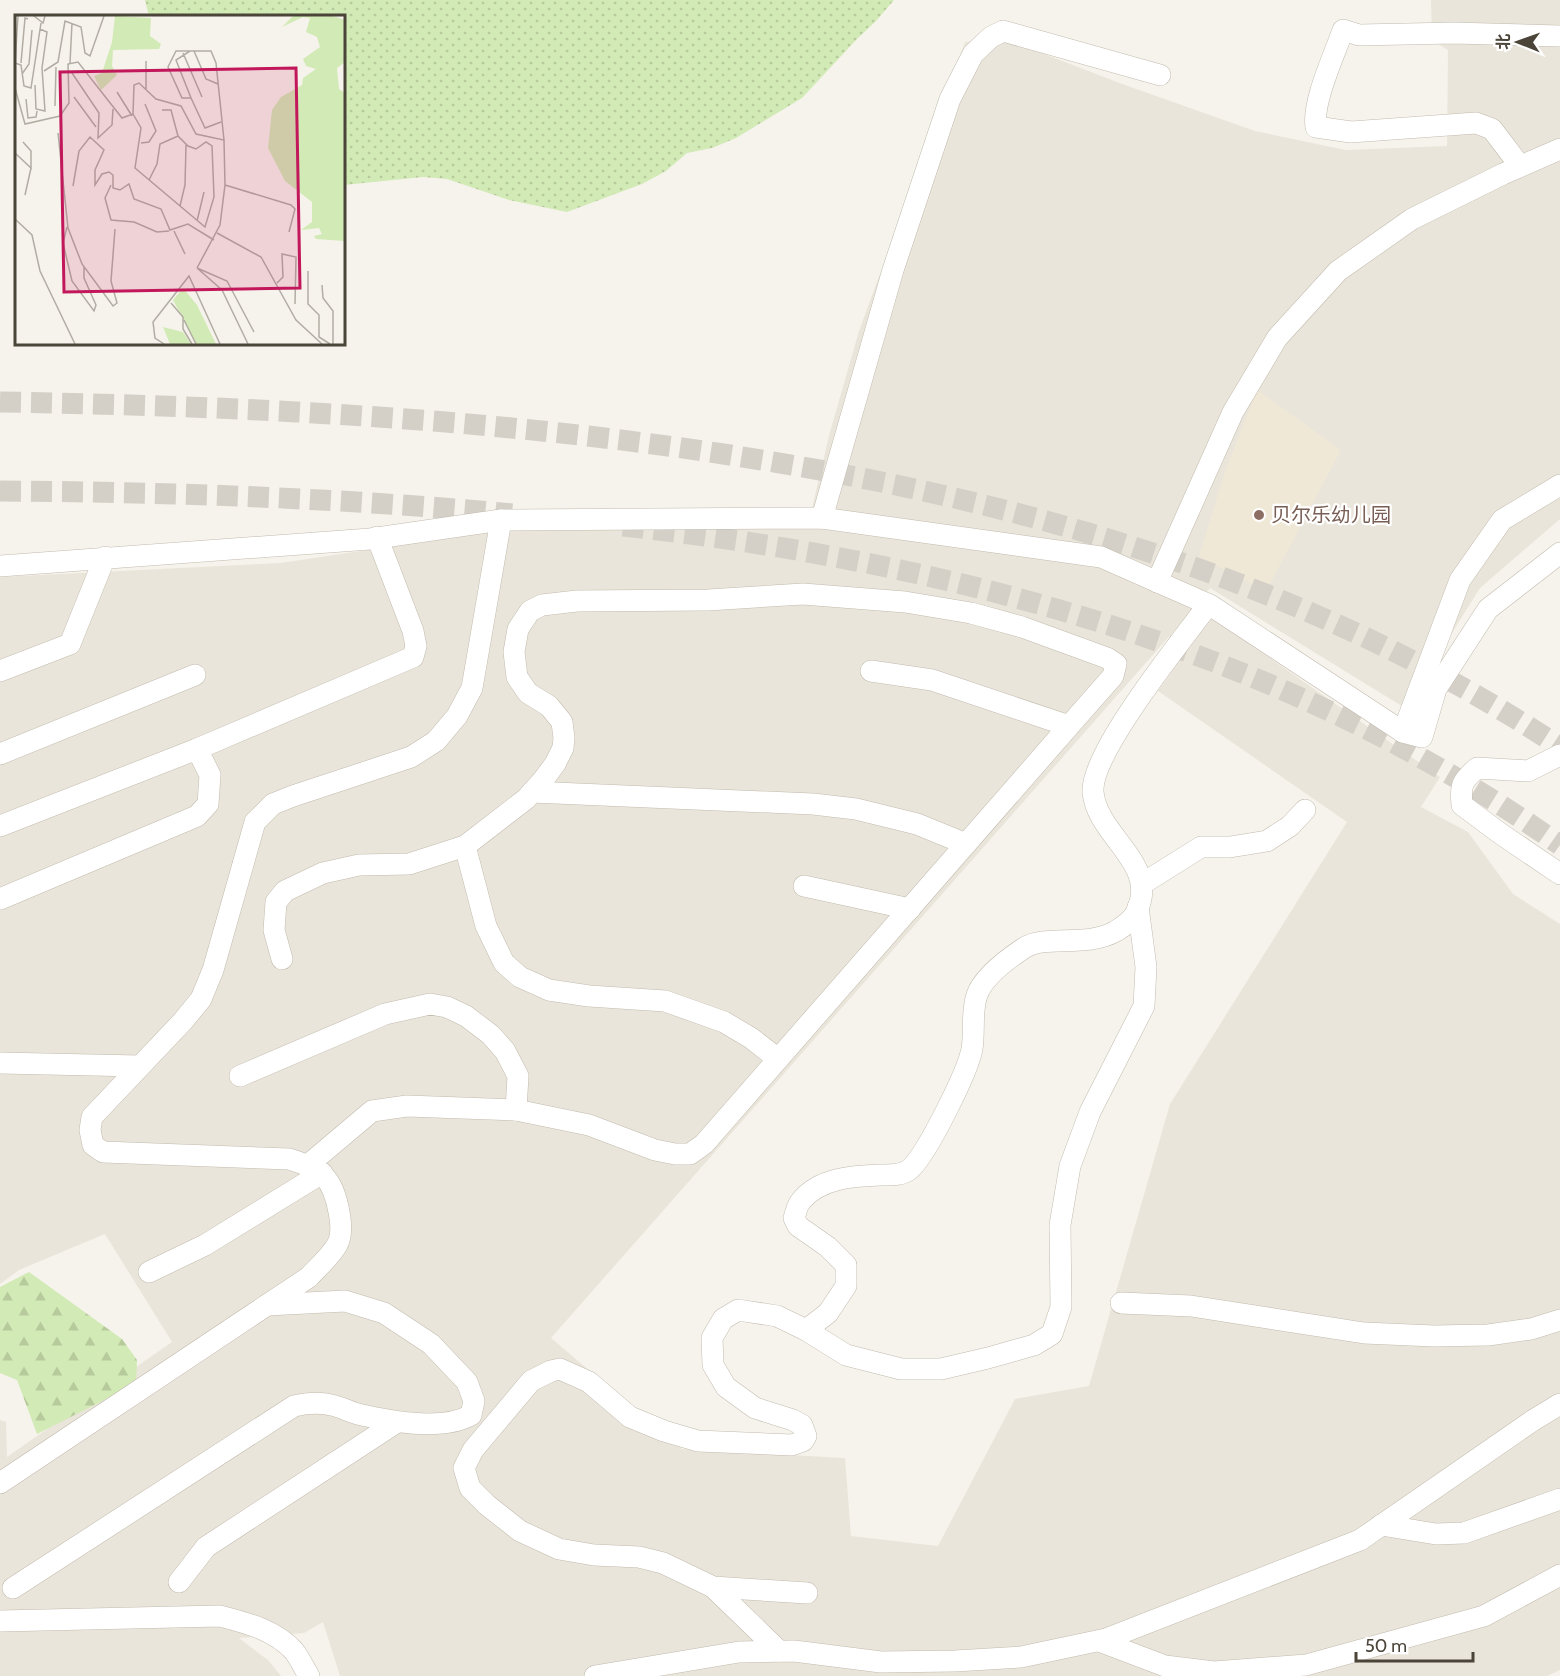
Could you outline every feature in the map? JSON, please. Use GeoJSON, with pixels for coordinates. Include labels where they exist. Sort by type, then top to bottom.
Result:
{"type":"FeatureCollection","features":[{"type":"Feature","properties":{"kind":"street"},"geometry":{"type":"LineString","coordinates":[[1520,166],[1492,129],[1476,123],[1351,132],[1328,129],[1316,127],[1314,116],[1318,101],[1342,30],[1359,35],[1454,33],[1560,36]]}},
{"type":"Feature","properties":{"kind":"street"},"geometry":{"type":"LineString","coordinates":[[822,518],[897,260],[950,99],[973,54],[991,37],[1003,31],[1160,75]]}},
{"type":"Feature","properties":{"kind":"street"},"geometry":{"type":"LineString","coordinates":[[1157,582],[1233,412],[1277,339],[1338,271],[1413,219],[1520,166],[1560,149]]}},
{"type":"Feature","properties":{"kind":"street"},"geometry":{"type":"LineString","coordinates":[[1403,732],[1460,580],[1502,520],[1560,485]]}},
{"type":"Feature","properties":{"kind":"street"},"geometry":{"type":"LineString","coordinates":[[0,566],[377,537],[501,520],[822,518],[1101,557],[1209,605],[1403,732],[1422,737],[1436,689],[1488,609],[1560,553]]}},
{"type":"Feature","properties":{"kind":"street"},"geometry":{"type":"LineString","coordinates":[[0,1483],[309,1277],[337,1244],[340,1216],[335,1190],[315,1169],[289,1159],[103,1152],[93,1145],[90,1130],[92,1117],[183,1022],[201,999],[219,950],[255,822],[273,804],[411,757],[436,741],[457,716],[472,688],[501,520]]}},
{"type":"Feature","properties":{"kind":"street"},"geometry":{"type":"LineString","coordinates":[[0,826],[197,749],[413,657],[416,646],[413,631],[377,537]]}},
{"type":"Feature","properties":{"kind":"street"},"geometry":{"type":"LineString","coordinates":[[0,671],[70,644],[105,557]]}},
{"type":"Feature","properties":{"kind":"street"},"geometry":{"type":"LineString","coordinates":[[149,1272],[205,1245],[315,1169],[372,1111],[407,1106],[516,1110],[589,1125],[655,1150],[690,1154],[704,1144],[1070,726],[1113,676],[1116,664],[1107,658],[1022,627],[971,613],[905,602],[803,594],[708,600],[577,601],[542,605],[530,611],[518,629],[514,652],[517,677],[528,693],[549,706],[562,722],[563,748],[555,764],[532,792],[490,829],[465,846],[409,864],[359,866],[323,873],[285,891],[276,902],[274,930],[282,959]]}},
{"type":"Feature","properties":{"kind":"street"},"geometry":{"type":"LineString","coordinates":[[807,1330],[828,1313],[848,1280],[846,1265],[828,1247],[798,1227],[794,1218],[800,1202],[820,1186],[850,1176],[901,1174],[910,1169],[925,1151],[949,1106],[972,1050],[977,994],[986,978],[1026,946],[1092,940],[1126,925],[1136,913],[1142,884],[1137,868],[1099,816],[1093,790],[1100,764],[1137,699],[1209,605]]}},
{"type":"Feature","properties":{"kind":"street"},"geometry":{"type":"LineString","coordinates":[[871,671],[932,680],[1070,726]]}},
{"type":"Feature","properties":{"kind":"street"},"geometry":{"type":"LineString","coordinates":[[0,754],[195,675]]}},
{"type":"Feature","properties":{"kind":"street"},"geometry":{"type":"LineString","coordinates":[[0,899],[197,816],[208,804],[210,775],[197,749]]}},
{"type":"Feature","properties":{"kind":"street"},"geometry":{"type":"LineString","coordinates":[[1560,755],[1528,771],[1477,768],[1466,777],[1460,789],[1462,805],[1560,874]]}},
{"type":"Feature","properties":{"kind":"street"},"geometry":{"type":"LineString","coordinates":[[532,792],[813,804],[856,809],[916,824],[966,844]]}},
{"type":"Feature","properties":{"kind":"street"},"geometry":{"type":"LineString","coordinates":[[1142,884],[1201,847],[1230,847],[1267,841],[1290,826],[1305,810]]}},
{"type":"Feature","properties":{"kind":"street"},"geometry":{"type":"LineString","coordinates":[[465,846],[486,926],[504,963],[520,977],[549,990],[589,996],[665,1000],[724,1022],[751,1038],[778,1059]]}},
{"type":"Feature","properties":{"kind":"street"},"geometry":{"type":"LineString","coordinates":[[804,886],[910,909]]}},
{"type":"Feature","properties":{"kind":"street"},"geometry":{"type":"LineString","coordinates":[[779,1651],[713,1587],[663,1563],[639,1557],[559,1550],[520,1531],[487,1505],[470,1488],[464,1468],[472,1450],[531,1381],[560,1369],[589,1382],[630,1417],[664,1431],[698,1441],[792,1445],[803,1441],[806,1436],[802,1425],[755,1408],[726,1387],[713,1365],[712,1338],[723,1319],[738,1310],[777,1316],[807,1330],[846,1355],[901,1369],[941,1369],[1034,1345],[1052,1334],[1061,1307],[1060,1225],[1070,1166],[1090,1112],[1144,1006],[1146,967],[1138,907]]}},
{"type":"Feature","properties":{"kind":"street"},"geometry":{"type":"LineString","coordinates":[[240,1076],[385,1014],[430,1004],[447,1007],[466,1016],[491,1035],[505,1052],[518,1076],[516,1110]]}},
{"type":"Feature","properties":{"kind":"street"},"geometry":{"type":"LineString","coordinates":[[0,1063],[139,1066]]}},
{"type":"Feature","properties":{"kind":"street"},"geometry":{"type":"LineString","coordinates":[[13,1588],[294,1406],[310,1403],[332,1405],[359,1415],[397,1422],[446,1423],[471,1415],[474,1401],[467,1382],[431,1344],[384,1313],[345,1301],[267,1305]]}},
{"type":"Feature","properties":{"kind":"street"},"geometry":{"type":"LineString","coordinates":[[1121,1303],[1191,1306],[1376,1333],[1488,1335],[1531,1329],[1560,1320]]}},
{"type":"Feature","properties":{"kind":"street"},"geometry":{"type":"LineString","coordinates":[[595,1676],[739,1652],[794,1651],[881,1662],[955,1661],[1021,1657],[1098,1641],[1360,1540],[1560,1404]]}},
{"type":"Feature","properties":{"kind":"street"},"geometry":{"type":"LineString","coordinates":[[179,1581],[206,1547],[397,1422]]}},
{"type":"Feature","properties":{"kind":"street"},"geometry":{"type":"LineString","coordinates":[[1381,1525],[1436,1534],[1464,1533],[1560,1499]]}},
{"type":"Feature","properties":{"kind":"street"},"geometry":{"type":"LineString","coordinates":[[1098,1641],[1165,1666],[1214,1672],[1306,1665],[1484,1616],[1560,1575]]}},
{"type":"Feature","properties":{"kind":"street"},"geometry":{"type":"LineString","coordinates":[[713,1587],[807,1593]]}},
{"type":"Feature","properties":{"kind":"street"},"geometry":{"type":"LineString","coordinates":[[0,1621],[220,1616],[269,1632],[293,1651],[309,1676]]}},
{"type":"Feature","properties":{"kind":"shaded area"},"geometry":{"type":"Polygon","coordinates":[[[1431,0],[1560,0],[1560,519],[1480,588],[1405,708],[1210,588],[551,1338],[682,1449],[845,1458],[851,1536],[938,1546],[1015,1399],[1089,1386],[1170,1104],[1347,822],[1158,691],[1211,617],[1440,777],[1421,807],[1468,832],[1513,894],[1560,924],[1560,1670],[1547,1676],[340,1676],[323,1622],[304,1633],[239,1638],[268,1660],[281,1676],[0,1676],[0,1420],[6,1422],[7,1457],[172,1342],[105,1234],[19,1270],[0,1284],[0,577],[281,563],[513,528],[807,529],[830,432],[859,331],[965,42],[1005,39],[1255,131],[1346,150],[1447,146],[1448,50],[1432,40],[1431,0]]]}},
{"type":"Feature","properties":{"kind":"shaded area","name":"贝尔乐幼儿园"},"geometry":{"type":"Polygon","coordinates":[[[1257,390],[1341,450],[1266,591],[1199,557],[1225,472],[1257,390]]]}},
{"type":"Feature","properties":{"kind":"green space"},"geometry":{"type":"Polygon","coordinates":[[[145,0],[894,0],[802,98],[736,138],[712,148],[687,153],[666,171],[642,184],[567,212],[509,200],[447,179],[423,177],[345,185],[345,15],[149,15],[145,0]]]}},
{"type":"Feature","properties":{"kind":"green space"},"geometry":{"type":"Polygon","coordinates":[[[29,1272],[122,1339],[137,1360],[136,1384],[37,1434],[17,1380],[0,1373],[0,1287],[29,1272]]]}},
{"type":"Feature","properties":{"kind":"tunnel"},"geometry":{"type":"LineString","coordinates":[[0,402],[183,407],[366,416],[548,432],[730,455],[948,496],[1056,524],[1162,556],[1265,594],[1367,638],[1465,689],[1560,747]]}},
{"type":"Feature","properties":{"kind":"tunnel"},"geometry":{"type":"LineString","coordinates":[[0,491],[256,497],[512,514]]}},
{"type":"Feature","properties":{"kind":"tunnel"},"geometry":{"type":"LineString","coordinates":[[623,526],[747,542],[870,564],[993,592],[1113,626],[1231,668],[1345,718],[1455,777],[1560,845]]}},
{"type":"Feature","properties":{"kind":"place","name":"贝尔乐幼儿园"},"geometry":{"type":"Point","coordinates":[1259,515]}}]}
